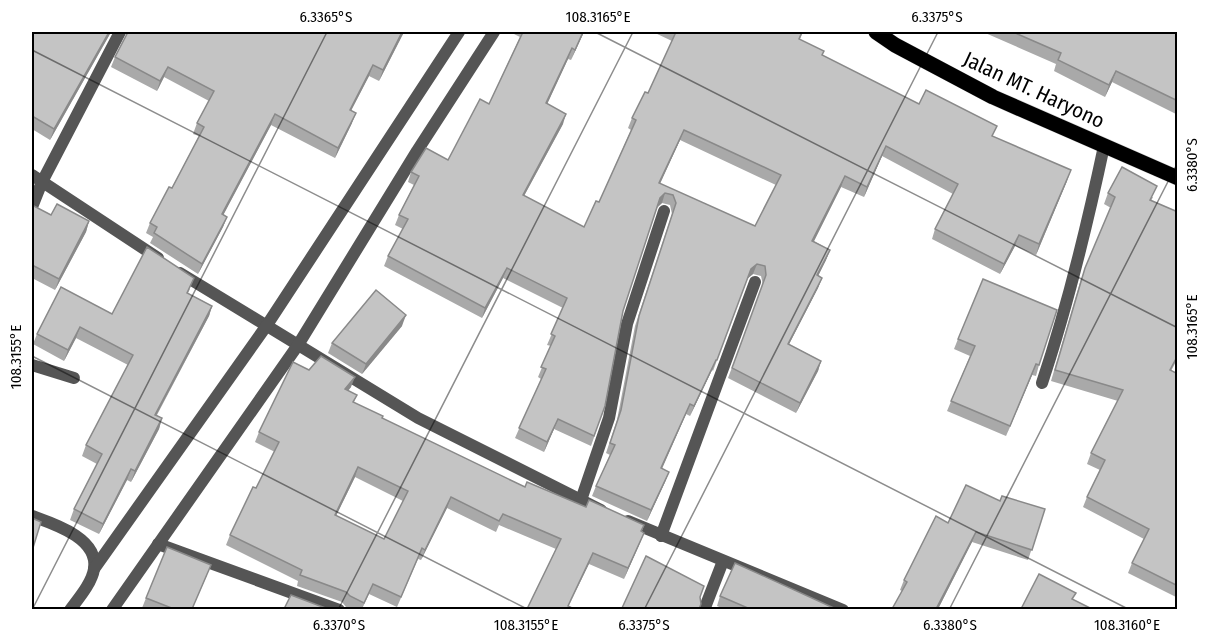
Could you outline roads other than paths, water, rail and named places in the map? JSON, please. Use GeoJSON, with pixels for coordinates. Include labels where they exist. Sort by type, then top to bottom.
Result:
{"type":"FeatureCollection","features":[{"type":"Feature","properties":{"kind":"main road","name":"Jalan MT. Haryono"},"geometry":{"type":"LineString","coordinates":[[876,32],[895,45],[993,97],[1178,178]]}},
{"type":"Feature","properties":{"kind":"street"},"geometry":{"type":"LineString","coordinates":[[32,207],[37,178],[120,32]]}},
{"type":"Feature","properties":{"kind":"street"},"geometry":{"type":"LineString","coordinates":[[70,609],[94,569],[267,325],[459,32]]}},
{"type":"Feature","properties":{"kind":"street"},"geometry":{"type":"LineString","coordinates":[[112,609],[298,345],[494,32]]}},
{"type":"Feature","properties":{"kind":"street"},"geometry":{"type":"LineString","coordinates":[[1042,382],[1084,240],[1104,146]]}},
{"type":"Feature","properties":{"kind":"street"},"geometry":{"type":"LineString","coordinates":[[37,178],[196,283],[418,418],[581,501],[661,536],[843,609]]}},
{"type":"Feature","properties":{"kind":"street"},"geometry":{"type":"LineString","coordinates":[[581,501],[609,418],[627,324],[664,211]]}},
{"type":"Feature","properties":{"kind":"street"},"geometry":{"type":"LineString","coordinates":[[661,536],[755,282]]}},
{"type":"Feature","properties":{"kind":"street"},"geometry":{"type":"LineString","coordinates":[[32,365],[74,378]]}},
{"type":"Feature","properties":{"kind":"street"},"geometry":{"type":"LineString","coordinates":[[32,516],[55,524],[84,542],[91,553],[94,569]]}},
{"type":"Feature","properties":{"kind":"street"},"geometry":{"type":"LineString","coordinates":[[158,544],[339,609]]}},
{"type":"Feature","properties":{"kind":"street"},"geometry":{"type":"LineString","coordinates":[[704,609],[723,561]]}}]}
